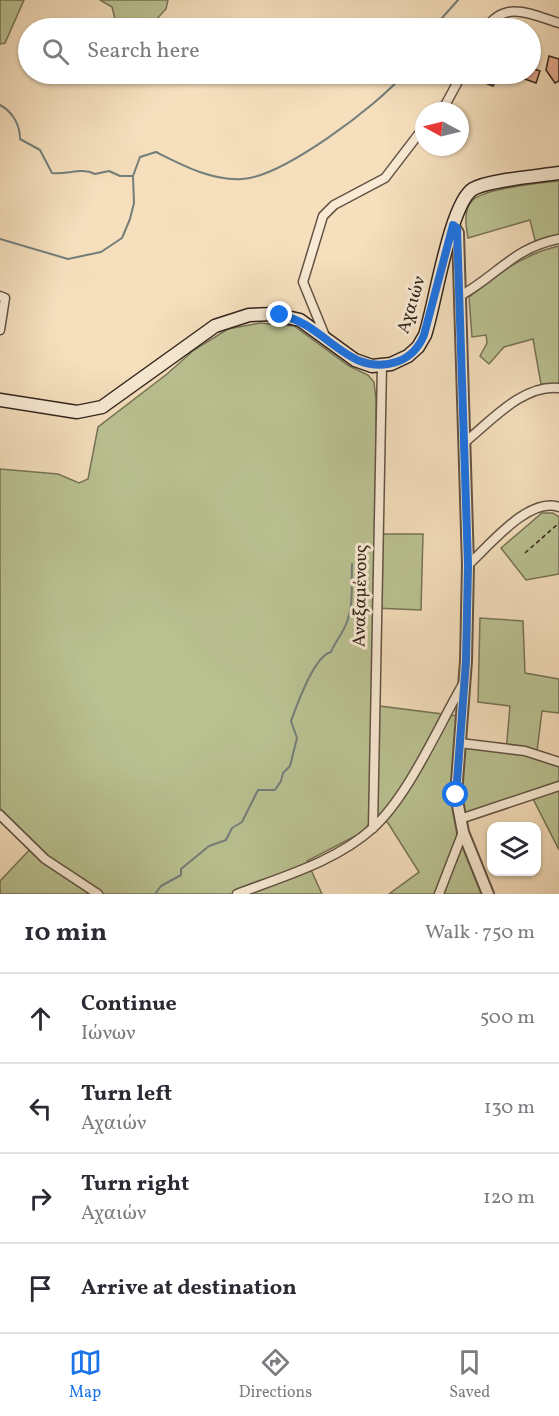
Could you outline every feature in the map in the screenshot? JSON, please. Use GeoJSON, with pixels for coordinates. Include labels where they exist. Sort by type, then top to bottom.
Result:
{"type":"FeatureCollection","features":[{"type":"Feature","properties":{"kind":"main road","name":"Αχαιών"},"geometry":{"type":"LineString","coordinates":[[382,365],[403,359],[421,344],[429,322],[453,225],[464,198],[474,188],[559,173]]}},
{"type":"Feature","properties":{"kind":"main road"},"geometry":{"type":"LineString","coordinates":[[0,400],[76,412],[96,410],[117,399],[215,326],[242,316],[267,314],[287,316],[305,322],[358,362],[382,365]]}},
{"type":"Feature","properties":{"kind":"street"},"geometry":{"type":"LineString","coordinates":[[494,18],[508,10],[559,23]]}},
{"type":"Feature","properties":{"kind":"street"},"geometry":{"type":"LineString","coordinates":[[447,102],[457,84]]}},
{"type":"Feature","properties":{"kind":"street"},"geometry":{"type":"LineString","coordinates":[[325,336],[304,292],[303,282],[323,216],[334,205],[385,178],[415,139]]}},
{"type":"Feature","properties":{"kind":"street"},"geometry":{"type":"LineString","coordinates":[[453,225],[458,233],[468,565],[465,681],[456,785],[463,832],[488,894]]}},
{"type":"Feature","properties":{"kind":"street"},"geometry":{"type":"LineString","coordinates":[[460,296],[480,284],[514,256],[535,246],[559,239]]}},
{"type":"Feature","properties":{"kind":"street"},"geometry":{"type":"LineString","coordinates":[[0,296],[4,298],[5,305],[0,330]]}},
{"type":"Feature","properties":{"kind":"street","name":"Αναξαμένους"},"geometry":{"type":"LineString","coordinates":[[373,828],[382,365]]}},
{"type":"Feature","properties":{"kind":"street"},"geometry":{"type":"LineString","coordinates":[[465,442],[527,394],[539,388],[559,388]]}},
{"type":"Feature","properties":{"kind":"street"},"geometry":{"type":"LineString","coordinates":[[468,565],[530,510],[546,504],[559,507]]}},
{"type":"Feature","properties":{"kind":"street"},"geometry":{"type":"LineString","coordinates":[[237,894],[320,862],[373,828],[399,796],[465,681]]}},
{"type":"Feature","properties":{"kind":"street"},"geometry":{"type":"LineString","coordinates":[[460,744],[525,751],[559,762]]}},
{"type":"Feature","properties":{"kind":"street"},"geometry":{"type":"LineString","coordinates":[[460,819],[559,786]]}},
{"type":"Feature","properties":{"kind":"street"},"geometry":{"type":"LineString","coordinates":[[0,815],[45,859],[98,894]]}},
{"type":"Feature","properties":{"kind":"street"},"geometry":{"type":"LineString","coordinates":[[439,894],[463,832]]}},
{"type":"Feature","properties":{"kind":"street"},"geometry":{"type":"LineString","coordinates":[[77,894],[79,883]]}},
{"type":"Feature","properties":{"kind":"path"},"geometry":{"type":"LineString","coordinates":[[525,553],[559,524]]}},
{"type":"Feature","properties":{"kind":"green space"},"geometry":{"type":"Polygon","coordinates":[[[0,0],[24,0],[5,43],[0,44],[0,0]]]}},
{"type":"Feature","properties":{"kind":"green space"},"geometry":{"type":"Polygon","coordinates":[[[100,0],[168,0],[166,9],[158,18],[115,18],[112,7],[100,0]]]}},
{"type":"Feature","properties":{"kind":"green space"},"geometry":{"type":"Polygon","coordinates":[[[559,181],[559,237],[536,244],[530,220],[468,238],[467,209],[478,196],[513,187],[559,181]]]}},
{"type":"Feature","properties":{"kind":"green space"},"geometry":{"type":"Polygon","coordinates":[[[559,246],[559,385],[541,384],[533,339],[504,347],[489,364],[480,356],[487,343],[486,335],[472,337],[469,297],[522,260],[559,246]]]}},
{"type":"Feature","properties":{"kind":"green space"},"geometry":{"type":"Polygon","coordinates":[[[260,323],[294,326],[349,366],[368,375],[374,382],[376,534],[423,534],[421,610],[374,608],[372,705],[458,716],[458,745],[506,752],[510,706],[478,702],[480,618],[523,621],[525,673],[559,679],[559,713],[542,711],[536,759],[559,766],[559,850],[530,793],[457,818],[485,894],[389,894],[419,872],[388,823],[370,810],[370,823],[361,833],[307,861],[322,894],[0,894],[0,881],[34,845],[0,808],[0,469],[58,474],[79,483],[88,479],[98,427],[167,374],[194,350],[228,329],[260,323]]]}},
{"type":"Feature","properties":{"kind":"green space"},"geometry":{"type":"Polygon","coordinates":[[[542,513],[553,513],[559,517],[559,574],[526,580],[501,548],[542,513]]]}},
{"type":"Feature","properties":{"kind":"building"},"geometry":{"type":"Polygon","coordinates":[[[549,56],[559,59],[559,81],[555,83],[546,70],[549,56]]]}},
{"type":"Feature","properties":{"kind":"waterway"},"geometry":{"type":"LineString","coordinates":[[442,18],[458,0]]}},
{"type":"Feature","properties":{"kind":"waterway"},"geometry":{"type":"LineString","coordinates":[[0,239],[68,259],[101,252],[122,238],[130,219],[134,203],[133,176],[140,157],[156,152],[208,175],[231,179],[260,175],[281,166],[329,137],[394,84]]}},
{"type":"Feature","properties":{"kind":"waterway"},"geometry":{"type":"LineString","coordinates":[[0,105],[15,119],[20,139],[40,150],[52,173],[84,171],[95,174],[109,171],[120,176],[133,176]]}},
{"type":"Feature","properties":{"kind":"waterway"},"geometry":{"type":"LineString","coordinates":[[155,894],[161,886],[181,875],[181,869],[209,846],[226,840],[232,828],[242,822],[258,790],[275,790],[283,773],[290,766],[297,738],[291,721],[312,671],[318,662],[331,652],[347,622],[351,601],[352,564]]}},
{"type":"Feature","properties":{"kind":"route"},"geometry":{"type":"LineString","coordinates":[[280,315],[305,322],[358,362],[372,366],[391,364],[403,359],[421,344],[429,322],[453,225],[457,228],[468,565],[466,661],[456,795]]}}]}
